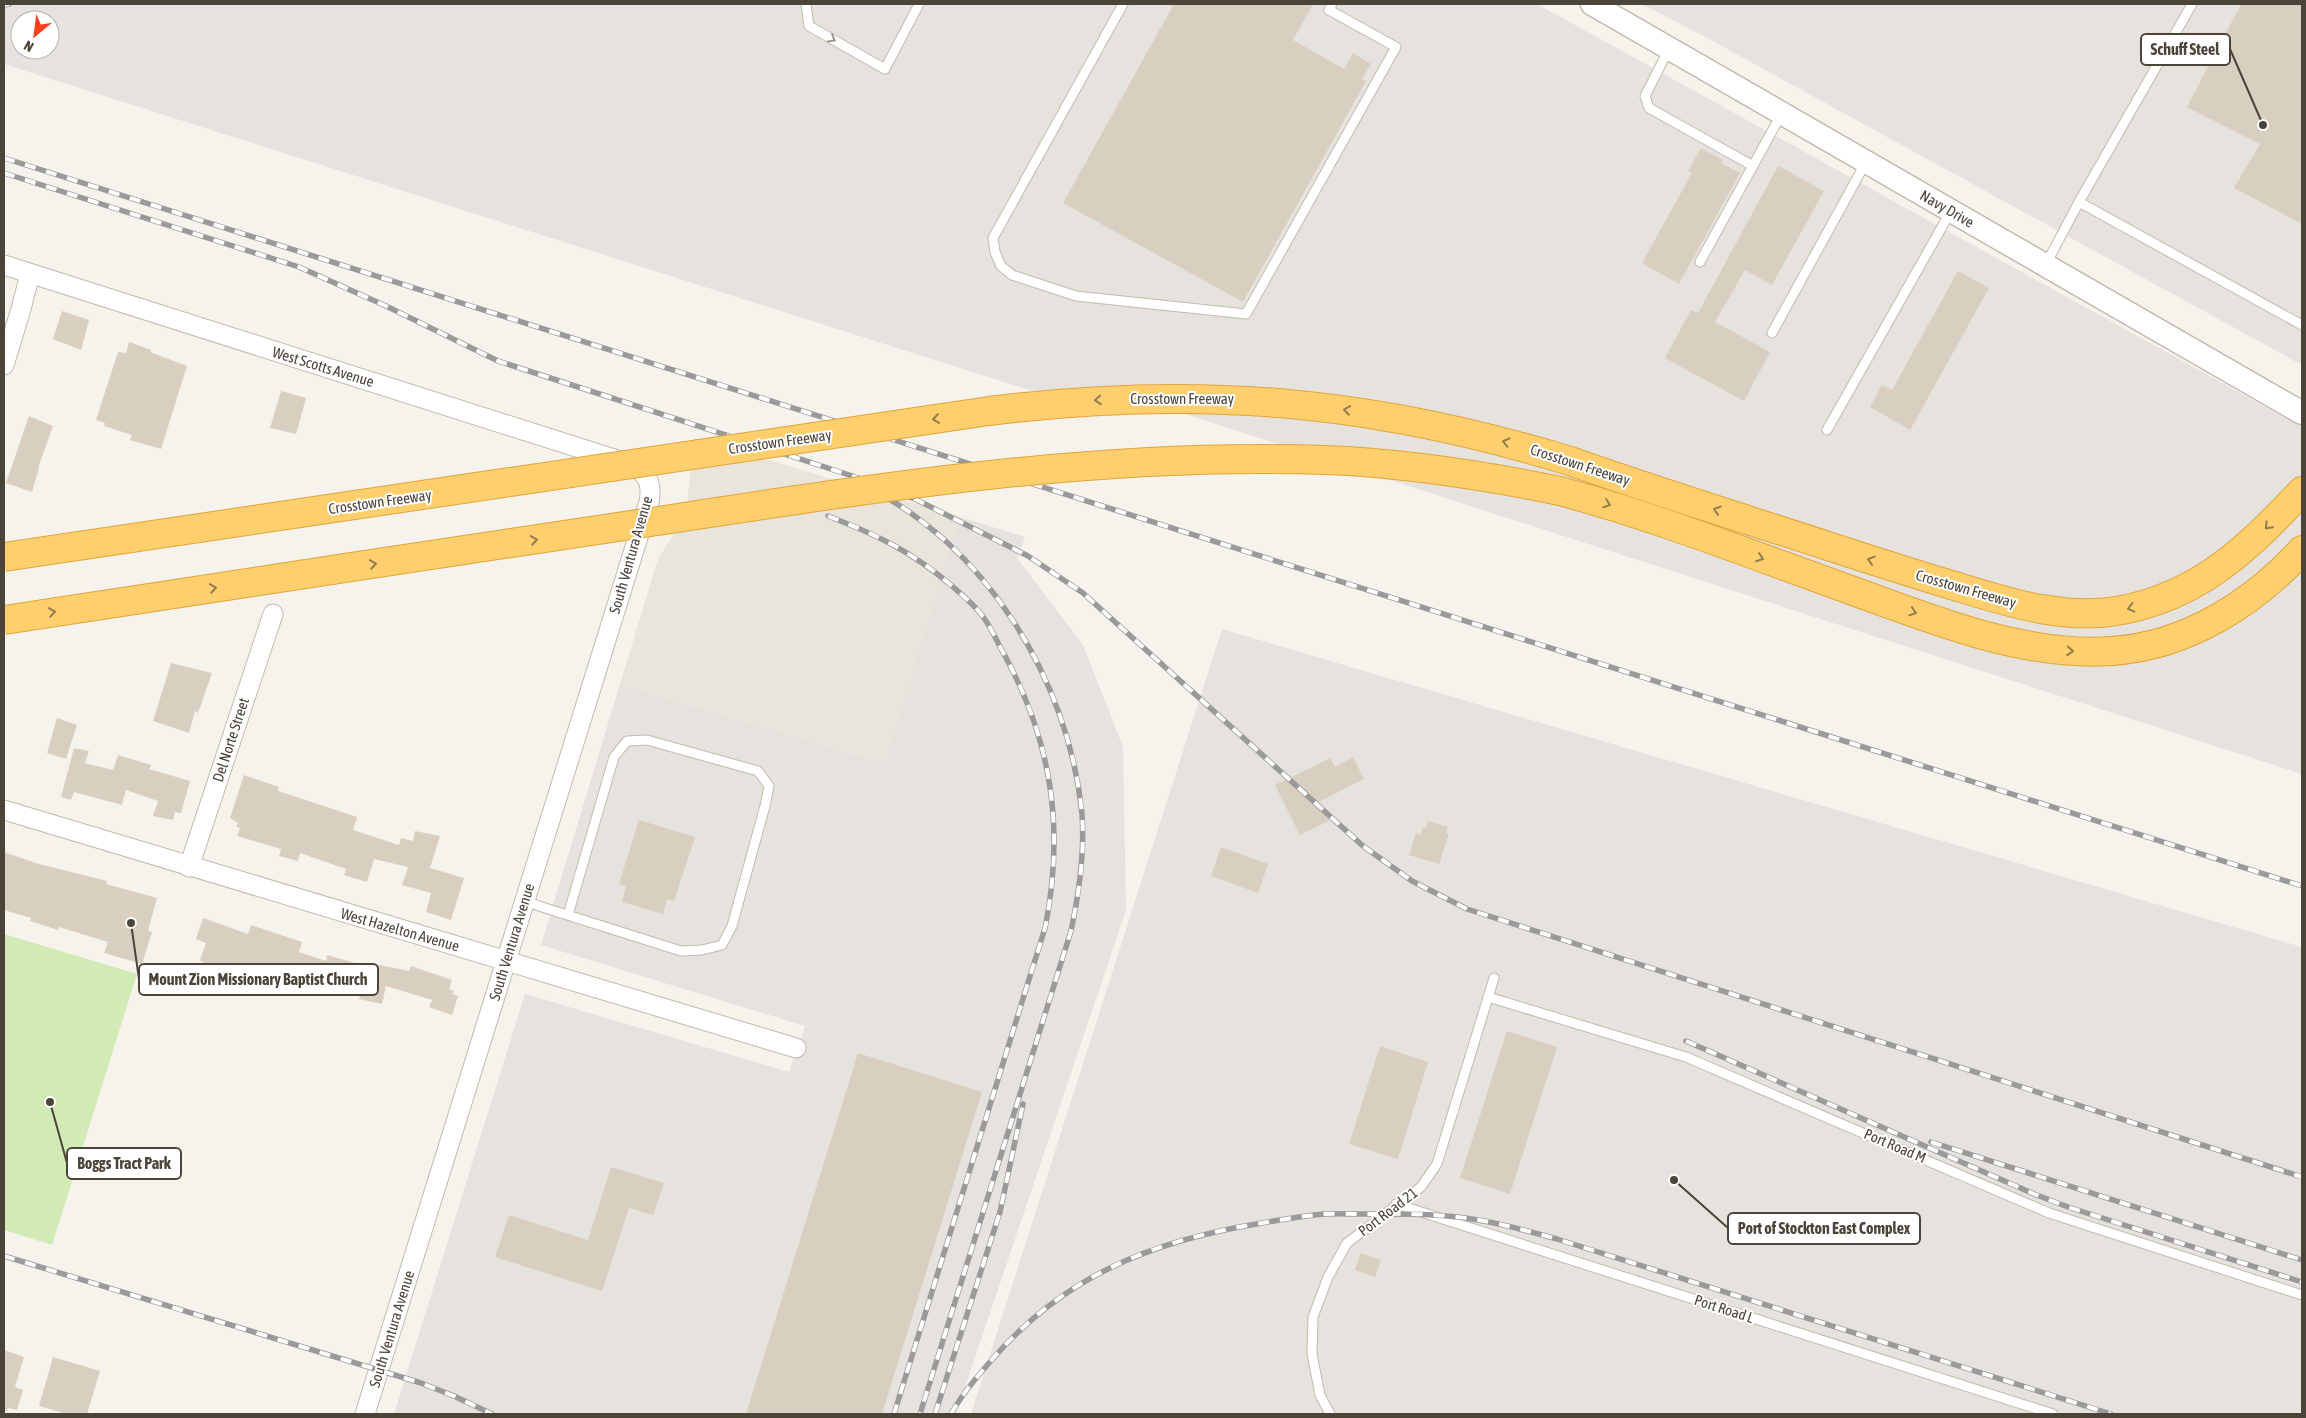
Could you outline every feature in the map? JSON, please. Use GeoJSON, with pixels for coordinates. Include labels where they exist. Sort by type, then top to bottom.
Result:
{"type":"FeatureCollection","features":[{"type":"Feature","properties":{"kind":"highway","name":"Crosstown Freeway"},"geometry":{"type":"LineString","coordinates":[[4,557],[990,411],[1107,399],[1225,399],[1342,409],[1457,430],[1570,461],[1917,575],[2023,606],[2062,612],[2121,611],[2184,592],[2238,555],[2302,491]]}},
{"type":"Feature","properties":{"kind":"highway","name":"Crosstown Freeway"},"geometry":{"type":"LineString","coordinates":[[4,620],[861,490],[1078,466],[1183,461],[1327,460],[1444,470],[1560,490],[1665,524],[1904,609],[1979,633],[2034,647],[2074,651],[2113,651],[2155,644],[2202,628],[2245,602],[2302,550]]}},
{"type":"Feature","properties":{"kind":"street","name":"Navy Drive"},"geometry":{"type":"LineString","coordinates":[[1592,4],[2302,413]]}},
{"type":"Feature","properties":{"kind":"street","name":"West Scotts Avenue"},"geometry":{"type":"LineString","coordinates":[[4,265],[614,458],[642,471]]}},
{"type":"Feature","properties":{"kind":"street"},"geometry":{"type":"LineString","coordinates":[[4,365],[30,274]]}},
{"type":"Feature","properties":{"kind":"street","name":"South Ventura Avenue"},"geometry":{"type":"LineString","coordinates":[[365,1414],[649,502],[650,482],[642,471]]}},
{"type":"Feature","properties":{"kind":"street","name":"Del Norte Street"},"geometry":{"type":"LineString","coordinates":[[189,867],[273,614]]}},
{"type":"Feature","properties":{"kind":"street","name":"West Hazelton Avenue"},"geometry":{"type":"LineString","coordinates":[[4,810],[796,1048]]}},
{"type":"Feature","properties":{"kind":"lane"},"geometry":{"type":"LineString","coordinates":[[806,4],[809,26],[885,69],[920,4]]}},
{"type":"Feature","properties":{"kind":"lane"},"geometry":{"type":"LineString","coordinates":[[1123,4],[993,238],[995,252],[1001,266],[1012,275],[1076,296],[1246,314],[1396,46],[1329,10],[1332,4]]}},
{"type":"Feature","properties":{"kind":"lane"},"geometry":{"type":"LineString","coordinates":[[2045,266],[2079,202],[2192,4]]}},
{"type":"Feature","properties":{"kind":"lane"},"geometry":{"type":"LineString","coordinates":[[1670,48],[1645,96],[1649,108],[1753,166]]}},
{"type":"Feature","properties":{"kind":"lane"},"geometry":{"type":"LineString","coordinates":[[1700,262],[1782,113]]}},
{"type":"Feature","properties":{"kind":"lane"},"geometry":{"type":"LineString","coordinates":[[1772,334],[1867,161]]}},
{"type":"Feature","properties":{"kind":"lane"},"geometry":{"type":"LineString","coordinates":[[2079,202],[2302,325]]}},
{"type":"Feature","properties":{"kind":"lane"},"geometry":{"type":"LineString","coordinates":[[1827,430],[1951,211]]}},
{"type":"Feature","properties":{"kind":"lane"},"geometry":{"type":"LineString","coordinates":[[525,902],[681,951],[702,950],[722,945],[732,926],[769,786],[758,771],[647,740],[627,741],[614,757],[568,915]]}},
{"type":"Feature","properties":{"kind":"lane","name":"Port Road 21"},"geometry":{"type":"LineString","coordinates":[[1330,1414],[1320,1395],[1312,1354],[1313,1316],[1328,1276],[1347,1242],[1421,1187],[1437,1164],[1494,978]]}},
{"type":"Feature","properties":{"kind":"lane","name":"Port Road M"},"geometry":{"type":"LineString","coordinates":[[1488,997],[1686,1057],[2049,1213],[2302,1295]]}},
{"type":"Feature","properties":{"kind":"lane","name":"Port Road L"},"geometry":{"type":"LineString","coordinates":[[1396,1204],[2053,1414]]}},
{"type":"Feature","properties":{"kind":"shaded area"},"geometry":{"type":"Polygon","coordinates":[[[4,4],[1537,4],[2302,427],[2302,774],[1101,387],[1092,410],[4,64],[4,4]]]}},
{"type":"Feature","properties":{"kind":"shaded area"},"geometry":{"type":"Polygon","coordinates":[[[1642,4],[2302,4],[2302,365],[1709,39],[1642,4]]]}},
{"type":"Feature","properties":{"kind":"shaded area"},"geometry":{"type":"Polygon","coordinates":[[[694,438],[960,517],[886,763],[620,684],[658,559],[686,514],[694,438]]]}},
{"type":"Feature","properties":{"kind":"shaded area"},"geometry":{"type":"Polygon","coordinates":[[[960,517],[1025,537],[1017,558],[1083,645],[1123,747],[1126,910],[956,1414],[394,1414],[525,994],[789,1072],[805,1026],[541,945],[620,684],[885,763],[960,517]]]}},
{"type":"Feature","properties":{"kind":"shaded area"},"geometry":{"type":"Polygon","coordinates":[[[1222,629],[2302,947],[2302,1414],[971,1414],[1222,629]]]}},
{"type":"Feature","properties":{"kind":"green space"},"geometry":{"type":"Polygon","coordinates":[[[4,934],[137,974],[52,1245],[4,1230],[4,934]]]}},
{"type":"Feature","properties":{"kind":"building"},"geometry":{"type":"Polygon","coordinates":[[[1174,4],[1313,4],[1293,40],[1344,69],[1353,53],[1371,64],[1362,79],[1366,81],[1243,302],[1063,203],[1174,4]]]}},
{"type":"Feature","properties":{"kind":"building"},"geometry":{"type":"Polygon","coordinates":[[[2241,4],[2302,4],[2302,224],[2234,188],[2260,144],[2187,107],[2241,4]]]}},
{"type":"Feature","properties":{"kind":"building"},"geometry":{"type":"Polygon","coordinates":[[[1701,148],[1723,160],[1721,163],[1740,173],[1679,284],[1642,263],[1692,173],[1688,171],[1701,148]]]}},
{"type":"Feature","properties":{"kind":"building"},"geometry":{"type":"Polygon","coordinates":[[[1778,166],[1824,191],[1772,285],[1745,270],[1715,322],[1770,352],[1744,401],[1665,358],[1691,310],[1698,313],[1778,166]]]}},
{"type":"Feature","properties":{"kind":"building"},"geometry":{"type":"Polygon","coordinates":[[[1958,271],[1989,288],[1910,430],[1870,407],[1882,385],[1892,390],[1958,271]]]}},
{"type":"Feature","properties":{"kind":"building"},"geometry":{"type":"Polygon","coordinates":[[[62,311],[89,320],[81,350],[53,339],[62,311]]]}},
{"type":"Feature","properties":{"kind":"building"},"geometry":{"type":"Polygon","coordinates":[[[129,342],[187,366],[161,449],[130,440],[132,435],[104,426],[105,423],[96,420],[118,352],[126,353],[129,342]]]}},
{"type":"Feature","properties":{"kind":"building"},"geometry":{"type":"Polygon","coordinates":[[[281,391],[306,398],[296,434],[270,428],[281,391]]]}},
{"type":"Feature","properties":{"kind":"building"},"geometry":{"type":"Polygon","coordinates":[[[29,416],[53,426],[38,468],[32,492],[6,483],[29,416]]]}},
{"type":"Feature","properties":{"kind":"building"},"geometry":{"type":"Polygon","coordinates":[[[171,663],[212,673],[198,713],[195,711],[189,733],[153,721],[171,663]]]}},
{"type":"Feature","properties":{"kind":"building"},"geometry":{"type":"Polygon","coordinates":[[[57,718],[77,725],[66,759],[47,753],[57,718]]]}},
{"type":"Feature","properties":{"kind":"building"},"geometry":{"type":"Polygon","coordinates":[[[74,748],[89,751],[85,763],[113,770],[118,755],[151,765],[149,769],[190,781],[181,813],[175,812],[173,820],[153,816],[158,801],[126,790],[122,805],[74,792],[71,800],[61,797],[74,748]]]}},
{"type":"Feature","properties":{"kind":"building"},"geometry":{"type":"Polygon","coordinates":[[[1353,757],[1364,779],[1319,802],[1329,821],[1300,835],[1275,785],[1330,758],[1335,767],[1353,757]]]}},
{"type":"Feature","properties":{"kind":"building"},"geometry":{"type":"Polygon","coordinates":[[[244,775],[279,787],[278,791],[357,817],[353,830],[399,845],[401,838],[413,841],[415,831],[440,836],[430,868],[464,878],[451,920],[426,912],[431,893],[402,885],[408,867],[374,859],[367,882],[344,875],[346,869],[300,853],[298,861],[279,856],[281,849],[237,836],[240,828],[236,826],[238,823],[230,818],[244,775]]]}},
{"type":"Feature","properties":{"kind":"building"},"geometry":{"type":"Polygon","coordinates":[[[639,820],[695,837],[674,901],[667,899],[663,914],[622,902],[626,886],[619,884],[639,820]]]}},
{"type":"Feature","properties":{"kind":"building"},"geometry":{"type":"Polygon","coordinates":[[[1428,821],[1448,827],[1446,833],[1449,834],[1439,864],[1409,855],[1416,833],[1420,835],[1423,827],[1426,828],[1428,821]]]}},
{"type":"Feature","properties":{"kind":"building"},"geometry":{"type":"Polygon","coordinates":[[[1221,847],[1268,864],[1258,893],[1211,876],[1221,847]]]}},
{"type":"Feature","properties":{"kind":"building"},"geometry":{"type":"Polygon","coordinates":[[[4,852],[39,864],[107,881],[106,884],[157,898],[148,930],[152,932],[142,964],[104,953],[108,942],[59,927],[58,930],[30,921],[31,918],[4,910],[4,852]]]}},
{"type":"Feature","properties":{"kind":"building"},"geometry":{"type":"Polygon","coordinates":[[[203,918],[248,934],[251,925],[302,942],[299,952],[326,961],[327,955],[369,967],[370,963],[409,971],[411,966],[452,980],[449,989],[454,991],[452,994],[458,996],[452,1015],[429,1007],[432,1000],[386,986],[382,1004],[359,999],[362,990],[309,974],[302,993],[254,977],[251,985],[201,968],[203,962],[200,960],[206,943],[196,939],[203,918]]]}},
{"type":"Feature","properties":{"kind":"building"},"geometry":{"type":"Polygon","coordinates":[[[1507,1031],[1557,1047],[1510,1194],[1460,1178],[1507,1031]]]}},
{"type":"Feature","properties":{"kind":"building"},"geometry":{"type":"Polygon","coordinates":[[[1380,1046],[1428,1062],[1398,1159],[1349,1144],[1380,1046]]]}},
{"type":"Feature","properties":{"kind":"building"},"geometry":{"type":"Polygon","coordinates":[[[858,1053],[982,1092],[882,1414],[746,1414],[858,1053]]]}},
{"type":"Feature","properties":{"kind":"building"},"geometry":{"type":"Polygon","coordinates":[[[611,1167],[664,1183],[653,1215],[629,1208],[602,1291],[495,1257],[509,1215],[588,1240],[611,1167]]]}},
{"type":"Feature","properties":{"kind":"building"},"geometry":{"type":"Polygon","coordinates":[[[1361,1253],[1381,1260],[1375,1277],[1355,1270],[1361,1253]]]}},
{"type":"Feature","properties":{"kind":"building"},"geometry":{"type":"Polygon","coordinates":[[[4,1350],[24,1357],[15,1387],[23,1390],[17,1410],[8,1408],[7,1411],[4,1410],[4,1350]]]}},
{"type":"Feature","properties":{"kind":"building"},"geometry":{"type":"Polygon","coordinates":[[[53,1357],[100,1371],[87,1414],[67,1414],[39,1406],[53,1357]]]}},
{"type":"Feature","properties":{"kind":"railway"},"geometry":{"type":"LineString","coordinates":[[4,5],[9,4]]}},
{"type":"Feature","properties":{"kind":"railway"},"geometry":{"type":"LineString","coordinates":[[4,158],[2302,886]]}},
{"type":"Feature","properties":{"kind":"railway"},"geometry":{"type":"LineString","coordinates":[[4,173],[299,267],[386,306],[498,361],[874,483],[917,500],[1028,556],[1083,593],[1363,846],[1412,881],[1467,909],[2302,1177]]}},
{"type":"Feature","properties":{"kind":"railway"},"geometry":{"type":"LineString","coordinates":[[863,485],[907,511],[947,543],[983,580],[1014,622],[1039,667],[1060,715],[1074,764],[1083,829],[1081,873],[1071,931],[920,1414]]}},
{"type":"Feature","properties":{"kind":"railway"},"geometry":{"type":"LineString","coordinates":[[828,516],[878,537],[908,553],[952,586],[969,601],[987,622],[1020,687],[1033,720],[1050,787],[1053,821],[1054,856],[1045,928],[894,1414]]}},
{"type":"Feature","properties":{"kind":"railway"},"geometry":{"type":"LineString","coordinates":[[1686,1041],[2034,1194],[2068,1207],[2302,1282]]}},
{"type":"Feature","properties":{"kind":"railway"},"geometry":{"type":"LineString","coordinates":[[935,1414],[1000,1212],[1023,1104]]}},
{"type":"Feature","properties":{"kind":"railway"},"geometry":{"type":"LineString","coordinates":[[1931,1142],[2302,1260]]}},
{"type":"Feature","properties":{"kind":"railway"},"geometry":{"type":"LineString","coordinates":[[951,1414],[973,1381],[1017,1333],[1047,1307],[1079,1285],[1112,1267],[1146,1252],[1183,1240],[1262,1223],[1320,1214],[1414,1214],[1461,1217],[1530,1232],[2111,1414]]}},
{"type":"Feature","properties":{"kind":"railway"},"geometry":{"type":"LineString","coordinates":[[4,1256],[421,1383],[492,1414]]}},
{"type":"Feature","properties":{"kind":"place","name":"Schuff Steel"},"geometry":{"type":"Point","coordinates":[2263,125]}},
{"type":"Feature","properties":{"kind":"place","name":"Mount Zion Missionary Baptist Church"},"geometry":{"type":"Point","coordinates":[131,923]}},
{"type":"Feature","properties":{"kind":"place","name":"Boggs Tract Park"},"geometry":{"type":"Point","coordinates":[50,1102]}},
{"type":"Feature","properties":{"kind":"place","name":"Port of Stockton East Complex"},"geometry":{"type":"Point","coordinates":[1674,1180]}}]}
